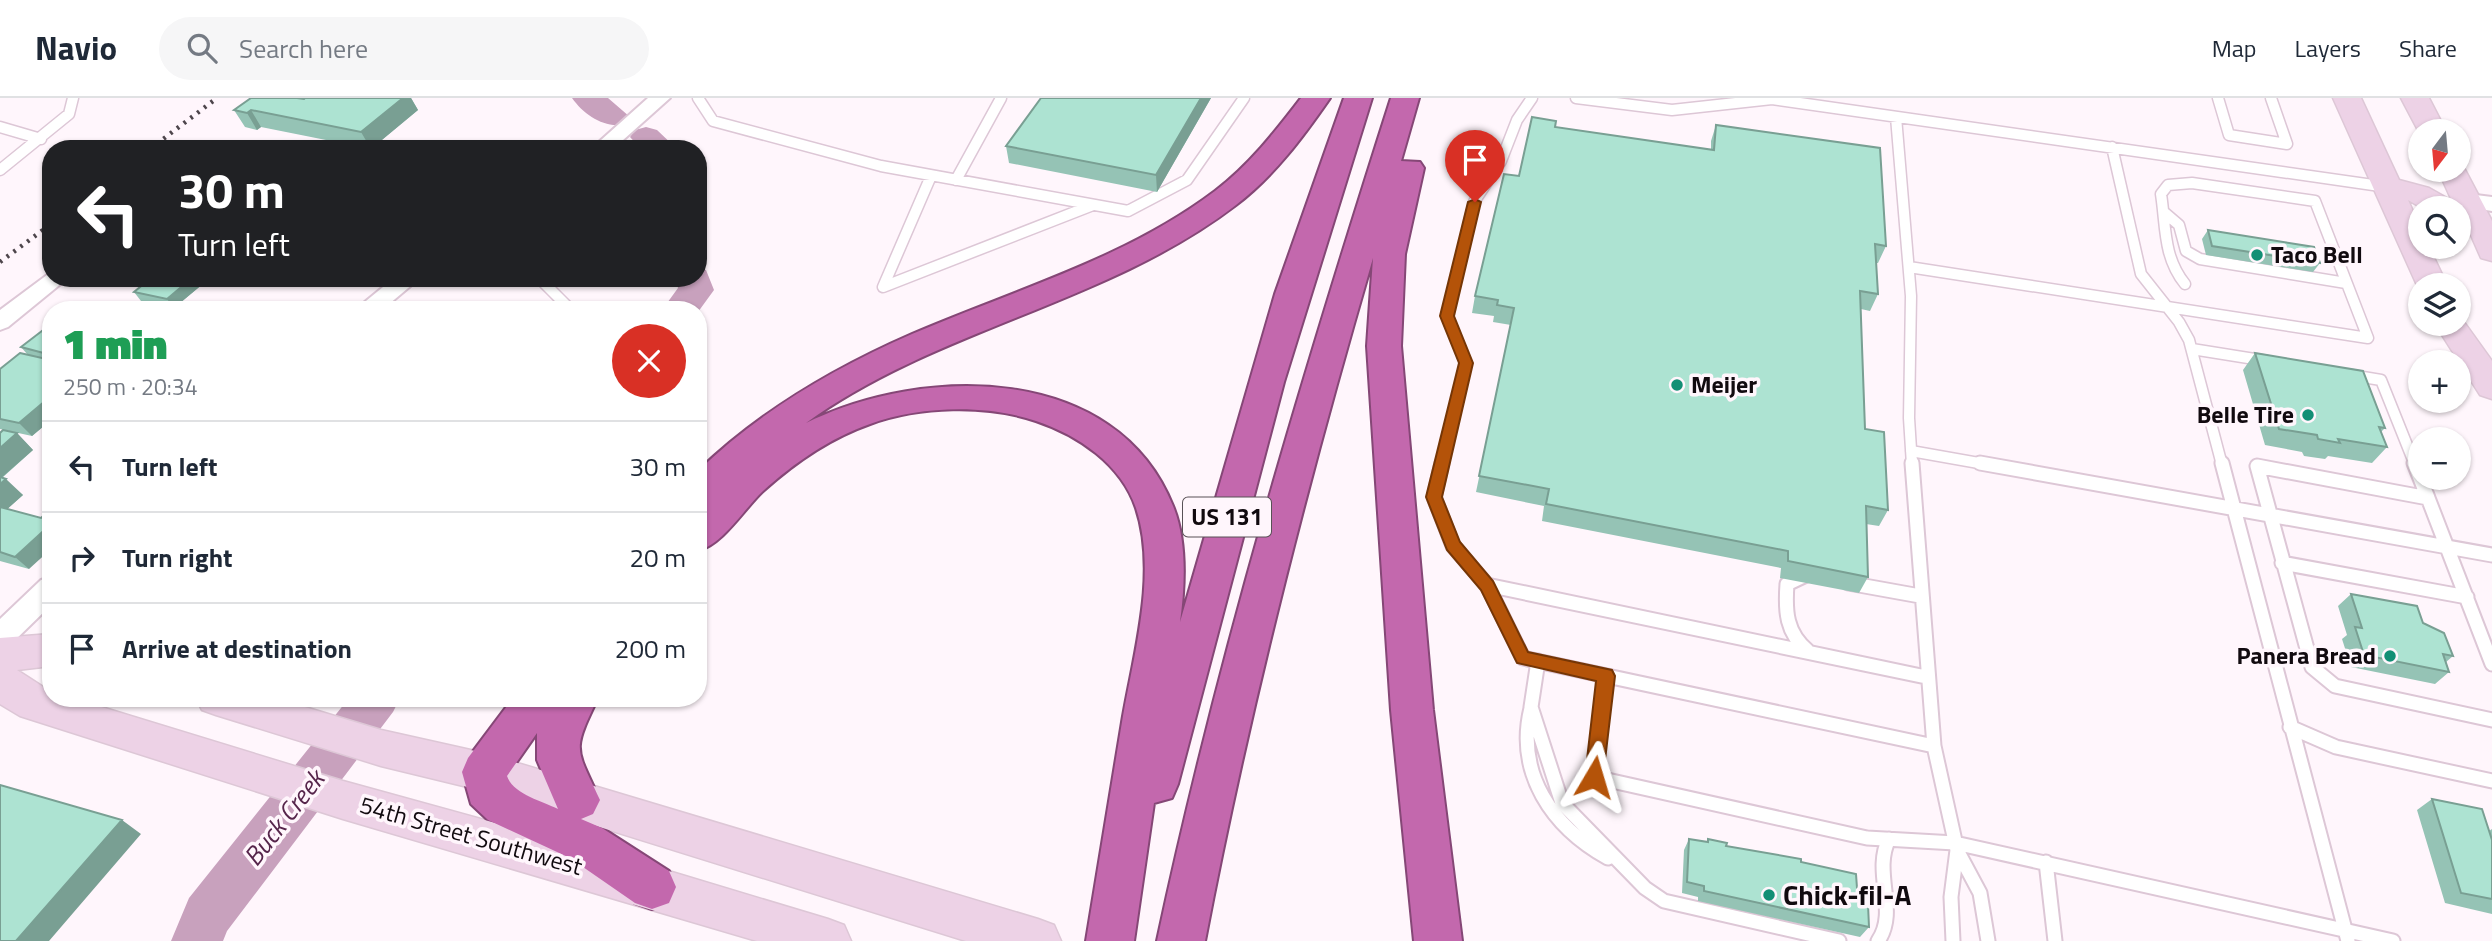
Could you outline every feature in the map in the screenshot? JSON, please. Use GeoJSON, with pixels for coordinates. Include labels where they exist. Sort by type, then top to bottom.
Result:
{"type":"FeatureCollection","features":[{"type":"Feature","properties":{"kind":"highway"},"geometry":{"type":"LineString","coordinates":[[707,486],[754,442],[804,406],[852,378],[949,334],[1090,277],[1184,227],[1257,170],[1286,141],[1316,98]]}},
{"type":"Feature","properties":{"kind":"highway","name":"US 131"},"geometry":{"type":"LineString","coordinates":[[1112,941],[1266,382],[1292,294],[1358,98]]}},
{"type":"Feature","properties":{"kind":"highway","name":"US 131"},"geometry":{"type":"LineString","coordinates":[[1181,941],[1196,862],[1268,564],[1405,98]]}},
{"type":"Feature","properties":{"kind":"highway"},"geometry":{"type":"LineString","coordinates":[[1426,98],[1390,254],[1384,346],[1412,710],[1438,941]]}},
{"type":"Feature","properties":{"kind":"highway"},"geometry":{"type":"LineString","coordinates":[[707,526],[746,484],[818,433],[861,413],[897,404],[940,398],[977,397],[1020,403],[1075,423],[1108,443],[1136,471],[1155,507],[1163,576],[1162,605],[1112,941]]}},
{"type":"Feature","properties":{"kind":"highway"},"geometry":{"type":"LineString","coordinates":[[531,707],[484,772],[487,790],[504,806],[586,843],[652,887]]}},
{"type":"Feature","properties":{"kind":"highway"},"geometry":{"type":"LineString","coordinates":[[571,707],[555,741],[560,767],[577,800]]}},
{"type":"Feature","properties":{"kind":"highway"},"geometry":{"type":"LineString","coordinates":[[1187,941],[1196,862]]}},
{"type":"Feature","properties":{"kind":"main road"},"geometry":{"type":"LineString","coordinates":[[2347,98],[2426,273]]}},
{"type":"Feature","properties":{"kind":"main road"},"geometry":{"type":"LineString","coordinates":[[2415,98],[2426,119]]}},
{"type":"Feature","properties":{"kind":"main road"},"geometry":{"type":"LineString","coordinates":[[2388,187],[2426,196]]}},
{"type":"Feature","properties":{"kind":"main road"},"geometry":{"type":"LineString","coordinates":[[2471,217],[2491,248]]}},
{"type":"Feature","properties":{"kind":"main road"},"geometry":{"type":"LineString","coordinates":[[2471,333],[2492,348]]}},
{"type":"Feature","properties":{"kind":"main road"},"geometry":{"type":"LineString","coordinates":[[2459,336],[2492,387]]}},
{"type":"Feature","properties":{"kind":"main road"},"geometry":{"type":"LineString","coordinates":[[0,655],[42,651]]}},
{"type":"Feature","properties":{"kind":"main road","name":"54th Street Southwest"},"geometry":{"type":"LineString","coordinates":[[0,679],[9,689],[42,706]]}},
{"type":"Feature","properties":{"kind":"main road","name":"54th Street Southwest"},"geometry":{"type":"LineString","coordinates":[[44,707],[343,800],[652,887],[828,941]]}},
{"type":"Feature","properties":{"kind":"main road"},"geometry":{"type":"LineString","coordinates":[[244,707],[380,748],[484,772],[1017,935]]}},
{"type":"Feature","properties":{"kind":"street"},"geometry":{"type":"LineString","coordinates":[[611,140],[660,98]]}},
{"type":"Feature","properties":{"kind":"street"},"geometry":{"type":"LineString","coordinates":[[0,322],[45,287]]}},
{"type":"Feature","properties":{"kind":"street"},"geometry":{"type":"LineString","coordinates":[[378,301],[396,287]]}},
{"type":"Feature","properties":{"kind":"street"},"geometry":{"type":"LineString","coordinates":[[0,637],[42,597]]}},
{"type":"Feature","properties":{"kind":"lane"},"geometry":{"type":"LineString","coordinates":[[0,170],[69,114],[73,98]]}},
{"type":"Feature","properties":{"kind":"lane"},"geometry":{"type":"LineString","coordinates":[[698,98],[713,121],[881,166],[1128,211],[1187,180],[1244,98]]}},
{"type":"Feature","properties":{"kind":"lane"},"geometry":{"type":"LineString","coordinates":[[956,180],[974,156],[982,128],[1001,98]]}},
{"type":"Feature","properties":{"kind":"lane"},"geometry":{"type":"LineString","coordinates":[[1532,98],[1517,120],[1501,162],[1475,202],[1447,316],[1466,363],[1434,497],[1453,545],[1487,585],[1523,658],[1934,746]]}},
{"type":"Feature","properties":{"kind":"lane"},"geometry":{"type":"LineString","coordinates":[[1576,98],[1672,110],[1772,99],[2388,187]]}},
{"type":"Feature","properties":{"kind":"lane"},"geometry":{"type":"LineString","coordinates":[[2218,98],[2229,135],[2287,144],[2271,98]]}},
{"type":"Feature","properties":{"kind":"lane"},"geometry":{"type":"LineString","coordinates":[[1896,117],[1913,331],[1908,373],[1926,677],[1934,746],[1956,847],[1951,897],[1953,941]]}},
{"type":"Feature","properties":{"kind":"lane"},"geometry":{"type":"LineString","coordinates":[[0,127],[41,139]]}},
{"type":"Feature","properties":{"kind":"lane"},"geometry":{"type":"LineString","coordinates":[[2112,147],[2141,274],[2183,325],[2192,349],[2347,936]]}},
{"type":"Feature","properties":{"kind":"lane"},"geometry":{"type":"LineString","coordinates":[[2192,159],[2200,184]]}},
{"type":"Feature","properties":{"kind":"lane"},"geometry":{"type":"LineString","coordinates":[[931,176],[883,287],[1094,205]]}},
{"type":"Feature","properties":{"kind":"lane"},"geometry":{"type":"LineString","coordinates":[[1909,267],[2368,338],[2315,201],[2320,177]]}},
{"type":"Feature","properties":{"kind":"lane"},"geometry":{"type":"LineString","coordinates":[[2185,284],[2172,268],[2162,229],[2165,213],[2161,194],[2164,188],[2178,182],[2315,201]]}},
{"type":"Feature","properties":{"kind":"lane"},"geometry":{"type":"LineString","coordinates":[[2165,213],[2179,225],[2186,251],[2200,259],[2346,283]]}},
{"type":"Feature","properties":{"kind":"lane"},"geometry":{"type":"LineString","coordinates":[[548,287],[562,301]]}},
{"type":"Feature","properties":{"kind":"lane"},"geometry":{"type":"LineString","coordinates":[[2192,349],[2286,365]]}},
{"type":"Feature","properties":{"kind":"lane"},"geometry":{"type":"LineString","coordinates":[[2340,374],[2381,380],[2449,548],[2492,664]]}},
{"type":"Feature","properties":{"kind":"lane"},"geometry":{"type":"LineString","coordinates":[[1911,451],[2492,555]]}},
{"type":"Feature","properties":{"kind":"lane"},"geometry":{"type":"LineString","coordinates":[[2428,498],[2257,466],[2312,667],[2321,678],[2335,687],[2492,720]]}},
{"type":"Feature","properties":{"kind":"lane"},"geometry":{"type":"LineString","coordinates":[[2282,563],[2468,597]]}},
{"type":"Feature","properties":{"kind":"lane"},"geometry":{"type":"LineString","coordinates":[[1811,653],[1796,642],[1788,631],[1786,588],[1789,582],[1798,576],[1920,596]]}},
{"type":"Feature","properties":{"kind":"lane"},"geometry":{"type":"LineString","coordinates":[[1487,585],[1926,677]]}},
{"type":"Feature","properties":{"kind":"lane"},"geometry":{"type":"LineString","coordinates":[[1538,661],[1531,708],[1562,803],[1645,888],[1664,901],[1839,941]]}},
{"type":"Feature","properties":{"kind":"lane"},"geometry":{"type":"LineString","coordinates":[[1606,676],[1594,777],[1867,838],[1956,847],[2046,862],[2347,936],[2393,941]]}},
{"type":"Feature","properties":{"kind":"lane"},"geometry":{"type":"LineString","coordinates":[[2290,727],[2336,747],[2492,781]]}},
{"type":"Feature","properties":{"kind":"lane"},"geometry":{"type":"LineString","coordinates":[[1878,941],[1885,927],[1882,852],[1889,839]]}},
{"type":"Feature","properties":{"kind":"lane"},"geometry":{"type":"LineString","coordinates":[[1956,847],[1974,873],[1984,897],[1988,941]]}},
{"type":"Feature","properties":{"kind":"lane"},"geometry":{"type":"LineString","coordinates":[[2046,862],[2055,941]]}},
{"type":"Feature","properties":{"kind":"building"},"geometry":{"type":"Polygon","coordinates":[[[251,98],[403,98],[361,132],[251,110],[247,113],[234,110],[251,98]]]}},
{"type":"Feature","properties":{"kind":"building"},"geometry":{"type":"Polygon","coordinates":[[[1041,98],[1201,98],[1156,175],[1006,146],[1041,98]]]}},
{"type":"Feature","properties":{"kind":"building","name":"Meijer"},"geometry":{"type":"Polygon","coordinates":[[[1532,117],[1556,121],[1555,127],[1714,150],[1716,125],[1880,148],[1886,246],[1875,244],[1878,294],[1860,291],[1865,429],[1884,432],[1888,510],[1866,506],[1868,577],[1788,561],[1788,551],[1546,504],[1549,489],[1479,476],[1514,308],[1497,305],[1498,300],[1475,296],[1504,174],[1519,176],[1532,117]]]}},
{"type":"Feature","properties":{"kind":"building"},"geometry":{"type":"Polygon","coordinates":[[[2208,230],[2314,247],[2320,263],[2212,246],[2208,230]]]}},
{"type":"Feature","properties":{"kind":"building"},"geometry":{"type":"Polygon","coordinates":[[[140,287],[181,287],[167,299],[134,292],[140,287]]]}},
{"type":"Feature","properties":{"kind":"building"},"geometry":{"type":"Polygon","coordinates":[[[42,331],[42,353],[21,347],[42,331]]]}},
{"type":"Feature","properties":{"kind":"building"},"geometry":{"type":"Polygon","coordinates":[[[20,353],[42,358],[42,404],[19,423],[0,419],[0,369],[20,353]]]}},
{"type":"Feature","properties":{"kind":"building","name":"Belle Tire"},"geometry":{"type":"Polygon","coordinates":[[[2255,353],[2363,371],[2385,428],[2379,427],[2387,447],[2338,439],[2340,443],[2318,439],[2317,435],[2279,429],[2255,353]]]}},
{"type":"Feature","properties":{"kind":"building"},"geometry":{"type":"Polygon","coordinates":[[[3,430],[17,433],[0,448],[0,433],[3,430]]]}},
{"type":"Feature","properties":{"kind":"building"},"geometry":{"type":"Polygon","coordinates":[[[0,507],[42,517],[42,532],[15,557],[0,552],[0,507]]]}},
{"type":"Feature","properties":{"kind":"building"},"geometry":{"type":"Polygon","coordinates":[[[2351,594],[2417,606],[2423,623],[2444,633],[2453,656],[2443,654],[2449,672],[2364,655],[2355,627],[2362,628],[2351,594]]]}},
{"type":"Feature","properties":{"kind":"building"},"geometry":{"type":"Polygon","coordinates":[[[0,785],[122,820],[16,941],[0,941],[0,785]]]}},
{"type":"Feature","properties":{"kind":"building"},"geometry":{"type":"Polygon","coordinates":[[[2432,799],[2482,809],[2492,840],[2492,899],[2461,893],[2432,799]]]}},
{"type":"Feature","properties":{"kind":"building","name":"Chick-fil-A"},"geometry":{"type":"Polygon","coordinates":[[[1689,839],[1708,842],[1708,839],[1727,843],[1726,846],[1801,859],[1801,862],[1856,874],[1858,902],[1868,904],[1869,927],[1704,891],[1704,886],[1687,882],[1689,839]]]}},
{"type":"Feature","properties":{"kind":"waterway","name":"Buck Creek"},"geometry":{"type":"LineString","coordinates":[[588,98],[614,117]]}},
{"type":"Feature","properties":{"kind":"waterway","name":"Buck Creek"},"geometry":{"type":"LineString","coordinates":[[646,137],[650,140]]}},
{"type":"Feature","properties":{"kind":"waterway","name":"Buck Creek"},"geometry":{"type":"LineString","coordinates":[[687,301],[696,290],[695,287]]}},
{"type":"Feature","properties":{"kind":"waterway","name":"Buck Creek"},"geometry":{"type":"LineString","coordinates":[[197,941],[207,916],[370,707]]}},
{"type":"Feature","properties":{"kind":"railway"},"geometry":{"type":"LineString","coordinates":[[162,140],[217,98]]}},
{"type":"Feature","properties":{"kind":"railway"},"geometry":{"type":"LineString","coordinates":[[0,262],[42,231]]}},
{"type":"Feature","properties":{"kind":"place","name":"Taco Bell"},"geometry":{"type":"Point","coordinates":[2257,255]}},
{"type":"Feature","properties":{"kind":"place","name":"Meijer"},"geometry":{"type":"Point","coordinates":[1677,385]}},
{"type":"Feature","properties":{"kind":"place","name":"Belle Tire"},"geometry":{"type":"Point","coordinates":[2308,415]}},
{"type":"Feature","properties":{"kind":"place","name":"Panera Bread"},"geometry":{"type":"Point","coordinates":[2390,656]}},
{"type":"Feature","properties":{"kind":"place","name":"Chick-fil-A"},"geometry":{"type":"Point","coordinates":[1769,895]}},
{"type":"Feature","properties":{"kind":"route"},"geometry":{"type":"LineString","coordinates":[[1475,202],[1447,316],[1466,363],[1434,497],[1453,545],[1487,585],[1523,658],[1606,676],[1594,777]]}}]}
